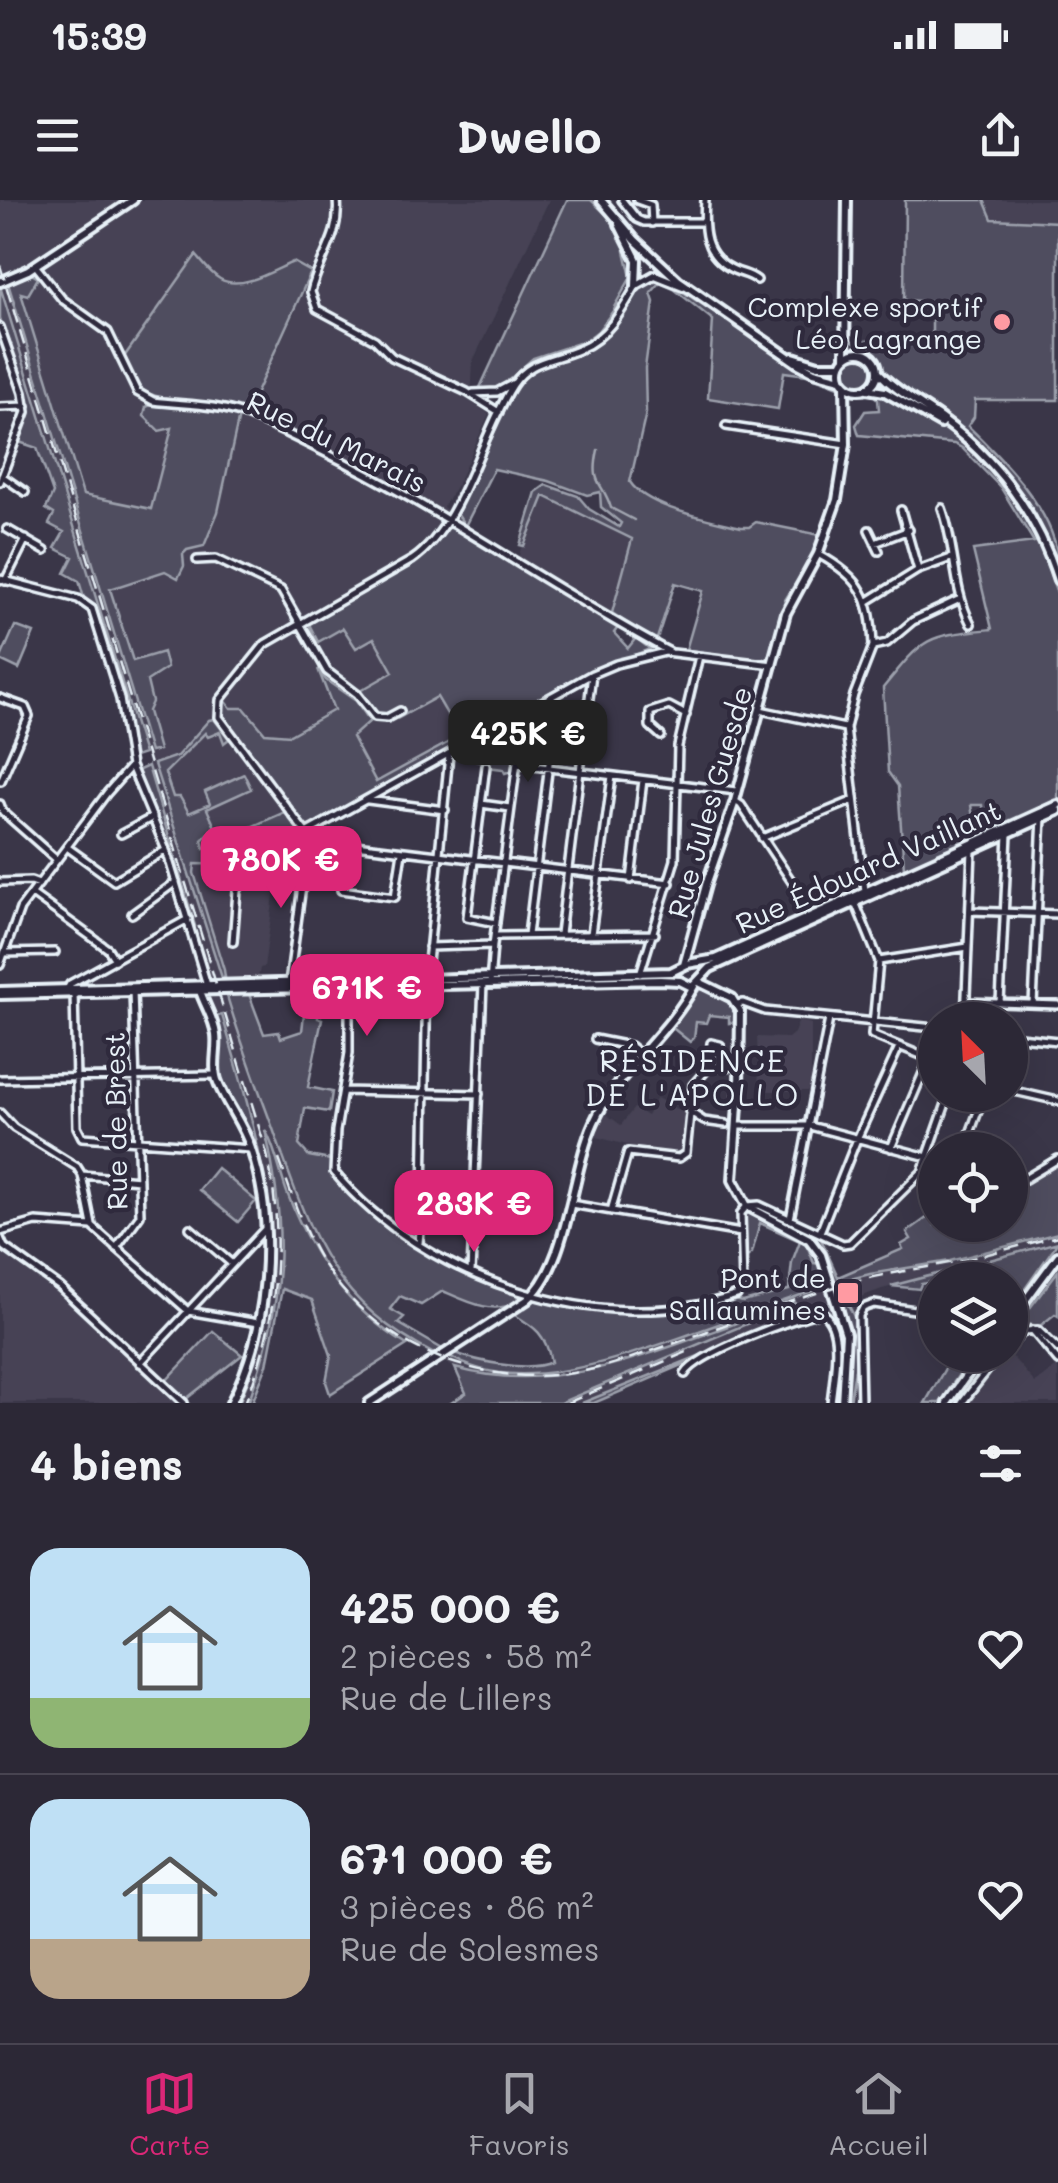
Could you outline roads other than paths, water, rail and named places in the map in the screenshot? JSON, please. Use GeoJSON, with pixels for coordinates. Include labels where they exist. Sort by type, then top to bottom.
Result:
{"type":"FeatureCollection","features":[{"type":"Feature","properties":{"kind":"main road"},"geometry":{"type":"LineString","coordinates":[[4,280],[35,266],[133,200]]}},
{"type":"Feature","properties":{"kind":"main road"},"geometry":{"type":"LineString","coordinates":[[601,200],[652,258],[689,288],[814,372],[843,382],[853,390],[886,392],[959,434]]}},
{"type":"Feature","properties":{"kind":"main road"},"geometry":{"type":"LineString","coordinates":[[843,382],[847,200]]}},
{"type":"Feature","properties":{"kind":"main road"},"geometry":{"type":"LineString","coordinates":[[619,223],[637,260],[636,286]]}},
{"type":"Feature","properties":{"kind":"main road"},"geometry":{"type":"LineString","coordinates":[[636,286],[655,275],[689,288]]}},
{"type":"Feature","properties":{"kind":"main road"},"geometry":{"type":"LineString","coordinates":[[846,338],[857,352],[873,358],[878,372],[959,434],[996,469],[1041,536],[1058,580]]}},
{"type":"Feature","properties":{"kind":"main road"},"geometry":{"type":"LineString","coordinates":[[789,355],[818,365],[843,362],[857,352]]}},
{"type":"Feature","properties":{"kind":"main road"},"geometry":{"type":"LineString","coordinates":[[848,406],[874,384],[878,372]]}},
{"type":"Feature","properties":{"kind":"main road","name":"Rue Jules Guesde"},"geometry":{"type":"LineString","coordinates":[[688,966],[695,922],[735,801],[786,612],[818,554],[838,500],[848,406],[843,382]]}},
{"type":"Feature","properties":{"kind":"main road","name":"Rue Édouard Vaillant"},"geometry":{"type":"LineString","coordinates":[[488,982],[640,974],[716,958],[1058,808]]}},
{"type":"Feature","properties":{"kind":"main road","name":"Rue Édouard Vaillant"},"geometry":{"type":"LineString","coordinates":[[698,981],[1042,815]]}},
{"type":"Feature","properties":{"kind":"main road"},"geometry":{"type":"LineString","coordinates":[[688,966],[698,981],[738,1004],[740,1066],[734,1180],[747,1206],[809,1240],[821,1255],[846,1334],[842,1403]]}},
{"type":"Feature","properties":{"kind":"main road"},"geometry":{"type":"LineString","coordinates":[[684,1002],[682,983],[688,966]]}},
{"type":"Feature","properties":{"kind":"main road"},"geometry":{"type":"LineString","coordinates":[[0,993],[698,981]]}},
{"type":"Feature","properties":{"kind":"main road"},"geometry":{"type":"LineString","coordinates":[[368,1403],[532,1295],[545,1280],[595,1119],[698,981]]}},
{"type":"Feature","properties":{"kind":"main road"},"geometry":{"type":"LineString","coordinates":[[206,990],[227,985],[349,987],[427,983]]}},
{"type":"Feature","properties":{"kind":"main road"},"geometry":{"type":"LineString","coordinates":[[206,990],[216,1032],[215,1075],[251,1150],[264,1230],[265,1270],[258,1323],[242,1380],[231,1403]]}},
{"type":"Feature","properties":{"kind":"main road"},"geometry":{"type":"LineString","coordinates":[[1028,1296],[1058,1256]]}},
{"type":"Feature","properties":{"kind":"main road"},"geometry":{"type":"LineString","coordinates":[[947,1403],[969,1372]]}},
{"type":"Feature","properties":{"kind":"street"},"geometry":{"type":"LineString","coordinates":[[337,200],[334,240],[311,292],[318,309],[376,340],[392,356],[470,393],[500,412]]}},
{"type":"Feature","properties":{"kind":"street"},"geometry":{"type":"LineString","coordinates":[[628,200],[637,219],[652,223],[703,222]]}},
{"type":"Feature","properties":{"kind":"street"},"geometry":{"type":"LineString","coordinates":[[628,200],[650,205],[652,223]]}},
{"type":"Feature","properties":{"kind":"street"},"geometry":{"type":"LineString","coordinates":[[705,200],[703,222],[711,253],[726,266],[757,280]]}},
{"type":"Feature","properties":{"kind":"street","name":"Rue du Marais"},"geometry":{"type":"LineString","coordinates":[[35,266],[62,299],[108,332],[133,386],[142,396],[242,414],[375,477],[446,519]]}},
{"type":"Feature","properties":{"kind":"street"},"geometry":{"type":"LineString","coordinates":[[470,393],[492,394],[515,382],[534,364],[593,342],[614,322],[636,286]]}},
{"type":"Feature","properties":{"kind":"street"},"geometry":{"type":"LineString","coordinates":[[0,327],[26,406],[26,417],[1,479],[25,492]]}},
{"type":"Feature","properties":{"kind":"street"},"geometry":{"type":"LineString","coordinates":[[288,986],[308,841],[306,832],[217,710],[220,700],[260,648],[421,554],[446,519],[515,382]]}},
{"type":"Feature","properties":{"kind":"street"},"geometry":{"type":"LineString","coordinates":[[0,407],[26,406]]}},
{"type":"Feature","properties":{"kind":"street"},"geometry":{"type":"LineString","coordinates":[[726,426],[846,444]]}},
{"type":"Feature","properties":{"kind":"street"},"geometry":{"type":"LineString","coordinates":[[0,455],[9,459]]}},
{"type":"Feature","properties":{"kind":"street"},"geometry":{"type":"LineString","coordinates":[[942,508],[949,528],[958,600],[971,624]]}},
{"type":"Feature","properties":{"kind":"street"},"geometry":{"type":"LineString","coordinates":[[901,510],[918,570]]}},
{"type":"Feature","properties":{"kind":"street"},"geometry":{"type":"LineString","coordinates":[[446,519],[604,612],[654,649],[772,665]]}},
{"type":"Feature","properties":{"kind":"street"},"geometry":{"type":"LineString","coordinates":[[7,530],[45,550]]}},
{"type":"Feature","properties":{"kind":"street"},"geometry":{"type":"LineString","coordinates":[[870,530],[879,551]]}},
{"type":"Feature","properties":{"kind":"street"},"geometry":{"type":"LineString","coordinates":[[875,543],[909,530]]}},
{"type":"Feature","properties":{"kind":"street"},"geometry":{"type":"LineString","coordinates":[[26,540],[3,580],[89,605],[120,699],[131,766],[166,850],[206,990]]}},
{"type":"Feature","properties":{"kind":"street"},"geometry":{"type":"LineString","coordinates":[[818,554],[852,576],[868,601],[873,646],[846,728],[865,892]]}},
{"type":"Feature","properties":{"kind":"street"},"geometry":{"type":"LineString","coordinates":[[868,601],[918,570],[951,558]]}},
{"type":"Feature","properties":{"kind":"street"},"geometry":{"type":"LineString","coordinates":[[197,560],[216,559],[281,590],[327,672],[358,694],[375,717],[387,718],[400,711]]}},
{"type":"Feature","properties":{"kind":"street"},"geometry":{"type":"LineString","coordinates":[[873,646],[887,643],[913,621],[958,600]]}},
{"type":"Feature","properties":{"kind":"street"},"geometry":{"type":"LineString","coordinates":[[233,942],[237,891],[252,867],[306,832],[592,674],[654,649]]}},
{"type":"Feature","properties":{"kind":"street"},"geometry":{"type":"LineString","coordinates":[[640,974],[676,860],[678,746],[699,656]]}},
{"type":"Feature","properties":{"kind":"street"},"geometry":{"type":"LineString","coordinates":[[560,934],[592,674]]}},
{"type":"Feature","properties":{"kind":"street"},"geometry":{"type":"LineString","coordinates":[[528,934],[555,714],[552,697]]}},
{"type":"Feature","properties":{"kind":"street"},"geometry":{"type":"LineString","coordinates":[[0,698],[24,706],[28,716],[0,783]]}},
{"type":"Feature","properties":{"kind":"street"},"geometry":{"type":"LineString","coordinates":[[662,736],[650,726],[650,712],[669,706],[686,715]]}},
{"type":"Feature","properties":{"kind":"street"},"geometry":{"type":"LineString","coordinates":[[760,710],[846,728]]}},
{"type":"Feature","properties":{"kind":"street"},"geometry":{"type":"LineString","coordinates":[[472,1274],[482,1015],[496,936],[523,714]]}},
{"type":"Feature","properties":{"kind":"street"},"geometry":{"type":"LineString","coordinates":[[418,1243],[422,1232],[429,947],[450,755]]}},
{"type":"Feature","properties":{"kind":"street"},"geometry":{"type":"LineString","coordinates":[[517,764],[736,791]]}},
{"type":"Feature","properties":{"kind":"street"},"geometry":{"type":"LineString","coordinates":[[0,965],[17,915],[131,766]]}},
{"type":"Feature","properties":{"kind":"street"},"geometry":{"type":"LineString","coordinates":[[486,766],[467,917],[496,923]]}},
{"type":"Feature","properties":{"kind":"street"},"geometry":{"type":"LineString","coordinates":[[591,934],[612,776]]}},
{"type":"Feature","properties":{"kind":"street"},"geometry":{"type":"LineString","coordinates":[[631,880],[643,780]]}},
{"type":"Feature","properties":{"kind":"street"},"geometry":{"type":"LineString","coordinates":[[368,800],[445,810]]}},
{"type":"Feature","properties":{"kind":"street"},"geometry":{"type":"LineString","coordinates":[[762,838],[854,800]]}},
{"type":"Feature","properties":{"kind":"street"},"geometry":{"type":"LineString","coordinates":[[735,801],[804,900]]}},
{"type":"Feature","properties":{"kind":"street"},"geometry":{"type":"LineString","coordinates":[[0,804],[3,812],[58,860]]}},
{"type":"Feature","properties":{"kind":"street"},"geometry":{"type":"LineString","coordinates":[[480,804],[510,808]]}},
{"type":"Feature","properties":{"kind":"street"},"geometry":{"type":"LineString","coordinates":[[1034,1004],[1042,815]]}},
{"type":"Feature","properties":{"kind":"street"},"geometry":{"type":"LineString","coordinates":[[121,834],[153,817]]}},
{"type":"Feature","properties":{"kind":"street"},"geometry":{"type":"LineString","coordinates":[[1000,1002],[1008,834]]}},
{"type":"Feature","properties":{"kind":"street"},"geometry":{"type":"LineString","coordinates":[[67,847],[114,881],[166,850]]}},
{"type":"Feature","properties":{"kind":"street"},"geometry":{"type":"LineString","coordinates":[[402,852],[395,897],[341,890],[348,847],[402,852],[440,856],[631,880],[670,883]]}},
{"type":"Feature","properties":{"kind":"street"},"geometry":{"type":"LineString","coordinates":[[966,1002],[972,850]]}},
{"type":"Feature","properties":{"kind":"street"},"geometry":{"type":"LineString","coordinates":[[0,882],[39,884]]}},
{"type":"Feature","properties":{"kind":"street"},"geometry":{"type":"LineString","coordinates":[[132,914],[176,882]]}},
{"type":"Feature","properties":{"kind":"street"},"geometry":{"type":"LineString","coordinates":[[32,894],[108,948],[115,961]]}},
{"type":"Feature","properties":{"kind":"street"},"geometry":{"type":"LineString","coordinates":[[855,902],[879,961],[874,1037],[918,1054]]}},
{"type":"Feature","properties":{"kind":"street"},"geometry":{"type":"LineString","coordinates":[[970,912],[1058,914]]}},
{"type":"Feature","properties":{"kind":"street"},"geometry":{"type":"LineString","coordinates":[[188,919],[70,991],[77,1127],[82,1138],[251,1150]]}},
{"type":"Feature","properties":{"kind":"street"},"geometry":{"type":"LineString","coordinates":[[496,936],[655,934]]}},
{"type":"Feature","properties":{"kind":"street"},"geometry":{"type":"LineString","coordinates":[[429,947],[493,945]]}},
{"type":"Feature","properties":{"kind":"street"},"geometry":{"type":"LineString","coordinates":[[879,961],[968,947]]}},
{"type":"Feature","properties":{"kind":"street"},"geometry":{"type":"LineString","coordinates":[[4,953],[56,952]]}},
{"type":"Feature","properties":{"kind":"street"},"geometry":{"type":"LineString","coordinates":[[349,987],[349,1050],[336,1131],[334,1172],[394,1228],[418,1243],[472,1274],[532,1295],[565,1303],[646,1308],[732,1297],[744,1286],[741,1212],[747,1206],[759,1205],[846,1244],[918,1176]]}},
{"type":"Feature","properties":{"kind":"street","name":"Rue de Brest"},"geometry":{"type":"LineString","coordinates":[[116,1248],[139,1220],[133,990]]}},
{"type":"Feature","properties":{"kind":"street"},"geometry":{"type":"LineString","coordinates":[[738,1004],[918,1026]]}},
{"type":"Feature","properties":{"kind":"street"},"geometry":{"type":"LineString","coordinates":[[1028,1004],[1058,1005]]}},
{"type":"Feature","properties":{"kind":"street"},"geometry":{"type":"LineString","coordinates":[[790,1218],[829,1018]]}},
{"type":"Feature","properties":{"kind":"street"},"geometry":{"type":"LineString","coordinates":[[1028,1038],[1058,1041]]}},
{"type":"Feature","properties":{"kind":"street"},"geometry":{"type":"LineString","coordinates":[[595,1039],[630,1046],[641,1055]]}},
{"type":"Feature","properties":{"kind":"street"},"geometry":{"type":"LineString","coordinates":[[611,1211],[628,1152],[679,1158],[686,1153],[692,1085],[709,1067],[711,1043],[720,1044],[719,1066]]}},
{"type":"Feature","properties":{"kind":"street"},"geometry":{"type":"LineString","coordinates":[[820,1232],[856,1139],[899,1047]]}},
{"type":"Feature","properties":{"kind":"street"},"geometry":{"type":"LineString","coordinates":[[709,1067],[740,1066]]}},
{"type":"Feature","properties":{"kind":"street"},"geometry":{"type":"LineString","coordinates":[[0,1079],[215,1075]]}},
{"type":"Feature","properties":{"kind":"street"},"geometry":{"type":"LineString","coordinates":[[891,1148],[918,1090]]}},
{"type":"Feature","properties":{"kind":"street"},"geometry":{"type":"LineString","coordinates":[[343,1092],[479,1094]]}},
{"type":"Feature","properties":{"kind":"street"},"geometry":{"type":"LineString","coordinates":[[1028,1094],[1058,1101]]}},
{"type":"Feature","properties":{"kind":"street"},"geometry":{"type":"LineString","coordinates":[[689,1111],[704,1120],[726,1124]]}},
{"type":"Feature","properties":{"kind":"street"},"geometry":{"type":"LineString","coordinates":[[0,1112],[14,1128],[77,1167],[92,1226],[188,1311],[258,1323]]}},
{"type":"Feature","properties":{"kind":"street"},"geometry":{"type":"LineString","coordinates":[[737,1126],[810,1126],[918,1158]]}},
{"type":"Feature","properties":{"kind":"street"},"geometry":{"type":"LineString","coordinates":[[1028,1177],[1058,1159]]}},
{"type":"Feature","properties":{"kind":"street"},"geometry":{"type":"LineString","coordinates":[[82,1175],[139,1180]]}},
{"type":"Feature","properties":{"kind":"street"},"geometry":{"type":"LineString","coordinates":[[571,1204],[741,1233]]}},
{"type":"Feature","properties":{"kind":"street"},"geometry":{"type":"LineString","coordinates":[[92,1226],[36,1222],[0,1235],[4,1246],[60,1287],[184,1403]]}},
{"type":"Feature","properties":{"kind":"street"},"geometry":{"type":"LineString","coordinates":[[190,1228],[232,1264]]}},
{"type":"Feature","properties":{"kind":"street"},"geometry":{"type":"LineString","coordinates":[[140,1363],[264,1230]]}},
{"type":"Feature","properties":{"kind":"street"},"geometry":{"type":"LineString","coordinates":[[860,1403],[859,1316],[863,1308],[874,1304],[918,1310]]}},
{"type":"Feature","properties":{"kind":"street"},"geometry":{"type":"LineString","coordinates":[[685,1374],[695,1363],[744,1340],[822,1312],[830,1318],[835,1350],[831,1403]]}},
{"type":"Feature","properties":{"kind":"street"},"geometry":{"type":"LineString","coordinates":[[1028,1330],[1044,1333],[1058,1349]]}},
{"type":"Feature","properties":{"kind":"street"},"geometry":{"type":"LineString","coordinates":[[1032,1330],[1058,1360]]}},
{"type":"Feature","properties":{"kind":"street"},"geometry":{"type":"LineString","coordinates":[[962,1403],[987,1372]]}},
{"type":"Feature","properties":{"kind":"waterway"},"geometry":{"type":"LineString","coordinates":[[598,450],[596,477],[611,508],[634,520]]}},
{"type":"Feature","properties":{"kind":"railway"},"geometry":{"type":"LineString","coordinates":[[0,265],[267,1154],[276,1217],[275,1280],[265,1342],[245,1403]]}},
{"type":"Feature","properties":{"kind":"railway"},"geometry":{"type":"LineString","coordinates":[[279,1159],[319,1257],[366,1314],[428,1353],[463,1366],[499,1373],[536,1376],[599,1368],[849,1283],[973,1258]]}},
{"type":"Feature","properties":{"kind":"railway"},"geometry":{"type":"LineString","coordinates":[[961,1261],[1058,1236]]}},
{"type":"Feature","properties":{"kind":"railway"},"geometry":{"type":"LineString","coordinates":[[567,1403],[687,1352]]}},
{"type":"Feature","properties":{"kind":"place","name":"Complexe sportif Léo Lagrange"},"geometry":{"type":"Point","coordinates":[1002,322]}},
{"type":"Feature","properties":{"kind":"place","name":"Pont de Sallaumines"},"geometry":{"type":"Point","coordinates":[848,1293]}},
{"type":"Feature","properties":{"kind":"district","name":"RÉSIDENCE DE L'APOLLO"},"geometry":{"type":"Point","coordinates":[693,1077]}}]}
